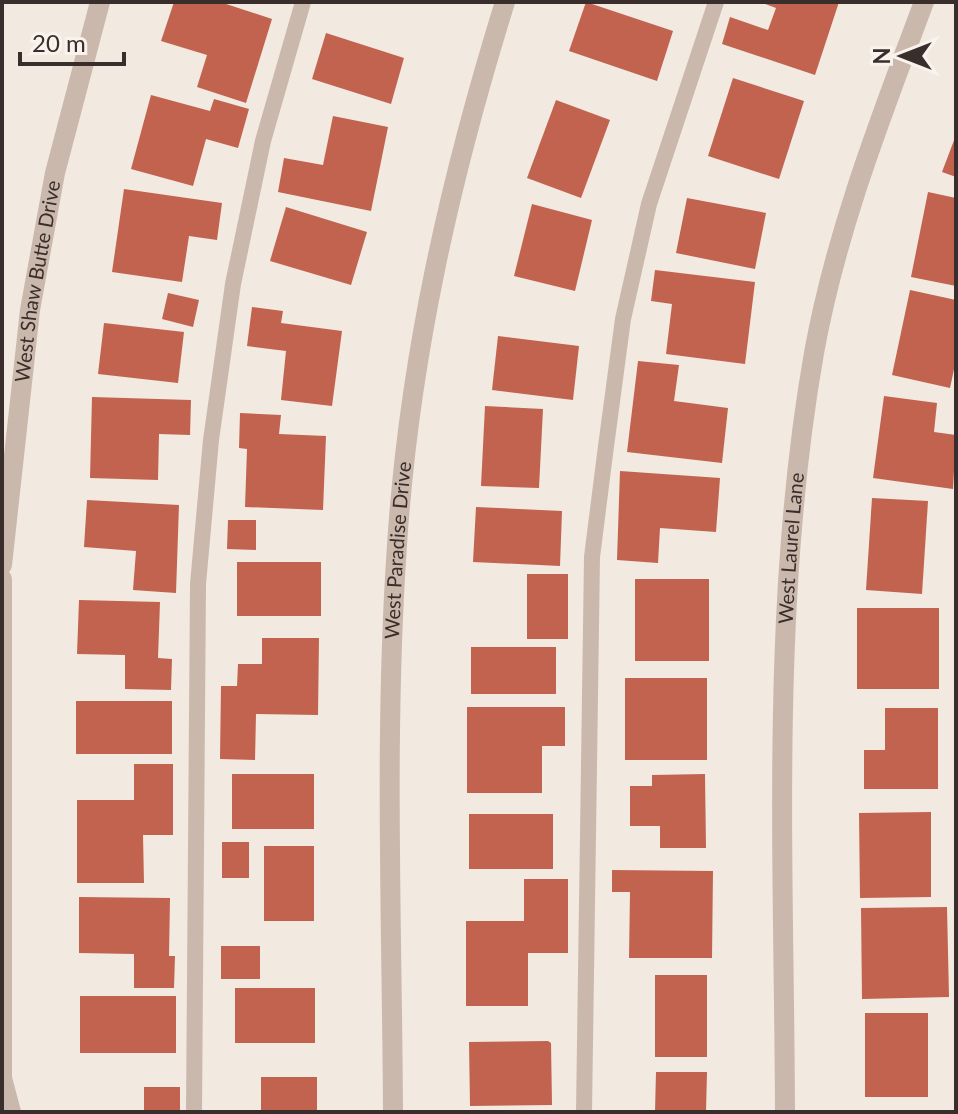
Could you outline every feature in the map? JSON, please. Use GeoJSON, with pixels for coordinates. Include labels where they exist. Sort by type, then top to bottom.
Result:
{"type":"FeatureCollection","features":[{"type":"Feature","properties":{"kind":"street","name":"West Shaw Butte Drive"},"geometry":{"type":"LineString","coordinates":[[2,565],[30,310],[55,173],[100,2]]}},
{"type":"Feature","properties":{"kind":"street","name":"West Paradise Drive"},"geometry":{"type":"LineString","coordinates":[[393,1112],[392,659],[407,445],[430,287],[457,170],[505,2]]}},
{"type":"Feature","properties":{"kind":"street","name":"West Laurel Lane"},"geometry":{"type":"LineString","coordinates":[[785,1112],[783,673],[788,557],[798,468],[815,351],[855,186],[924,2]]}},
{"type":"Feature","properties":{"kind":"street"},"geometry":{"type":"LineString","coordinates":[[2,579],[2,1078],[11,1112]]}},
{"type":"Feature","properties":{"kind":"lane"},"geometry":{"type":"LineString","coordinates":[[194,1112],[198,584],[211,440],[239,256],[263,141],[303,2]]}},
{"type":"Feature","properties":{"kind":"lane"},"geometry":{"type":"LineString","coordinates":[[584,1112],[592,557],[623,319],[649,204],[716,2]]}},
{"type":"Feature","properties":{"kind":"building"},"geometry":{"type":"Polygon","coordinates":[[[174,2],[220,2],[272,19],[246,103],[197,87],[207,55],[161,41],[174,2]]]}},
{"type":"Feature","properties":{"kind":"building"},"geometry":{"type":"Polygon","coordinates":[[[586,2],[673,31],[657,81],[569,51],[586,2]]]}},
{"type":"Feature","properties":{"kind":"building"},"geometry":{"type":"Polygon","coordinates":[[[760,2],[839,2],[815,75],[722,44],[730,17],[768,30],[776,8],[760,2]]]}},
{"type":"Feature","properties":{"kind":"building"},"geometry":{"type":"Polygon","coordinates":[[[326,33],[404,58],[391,104],[312,79],[326,33]]]}},
{"type":"Feature","properties":{"kind":"building"},"geometry":{"type":"Polygon","coordinates":[[[733,78],[804,101],[779,179],[708,156],[733,78]]]}},
{"type":"Feature","properties":{"kind":"building"},"geometry":{"type":"Polygon","coordinates":[[[151,95],[210,111],[214,99],[249,109],[238,148],[206,139],[193,186],[131,169],[151,95]]]}},
{"type":"Feature","properties":{"kind":"building"},"geometry":{"type":"Polygon","coordinates":[[[556,100],[610,120],[581,198],[527,178],[556,100]]]}},
{"type":"Feature","properties":{"kind":"building"},"geometry":{"type":"Polygon","coordinates":[[[333,116],[388,127],[371,211],[278,192],[284,158],[323,165],[333,116]]]}},
{"type":"Feature","properties":{"kind":"building"},"geometry":{"type":"Polygon","coordinates":[[[956,135],[956,177],[942,172],[956,135]]]}},
{"type":"Feature","properties":{"kind":"building"},"geometry":{"type":"Polygon","coordinates":[[[124,189],[222,203],[217,240],[189,236],[182,282],[112,272],[124,189]]]}},
{"type":"Feature","properties":{"kind":"building"},"geometry":{"type":"Polygon","coordinates":[[[928,192],[956,198],[956,286],[911,277],[928,192]]]}},
{"type":"Feature","properties":{"kind":"building"},"geometry":{"type":"Polygon","coordinates":[[[687,198],[766,213],[755,269],[676,253],[687,198]]]}},
{"type":"Feature","properties":{"kind":"building"},"geometry":{"type":"Polygon","coordinates":[[[532,204],[592,220],[575,291],[514,276],[532,204]]]}},
{"type":"Feature","properties":{"kind":"building"},"geometry":{"type":"Polygon","coordinates":[[[286,207],[367,232],[351,285],[270,261],[286,207]]]}},
{"type":"Feature","properties":{"kind":"building"},"geometry":{"type":"Polygon","coordinates":[[[655,270],[755,282],[745,364],[666,354],[672,304],[651,301],[655,270]]]}},
{"type":"Feature","properties":{"kind":"building"},"geometry":{"type":"Polygon","coordinates":[[[910,290],[956,300],[956,360],[950,388],[892,375],[910,290]]]}},
{"type":"Feature","properties":{"kind":"building"},"geometry":{"type":"Polygon","coordinates":[[[168,293],[199,300],[193,327],[162,319],[168,293]]]}},
{"type":"Feature","properties":{"kind":"building"},"geometry":{"type":"Polygon","coordinates":[[[252,307],[283,311],[281,323],[342,331],[332,406],[281,400],[286,351],[247,346],[252,307]]]}},
{"type":"Feature","properties":{"kind":"building"},"geometry":{"type":"Polygon","coordinates":[[[104,323],[184,332],[178,383],[98,374],[104,323]]]}},
{"type":"Feature","properties":{"kind":"building"},"geometry":{"type":"Polygon","coordinates":[[[498,336],[579,346],[573,400],[492,390],[498,336]]]}},
{"type":"Feature","properties":{"kind":"building"},"geometry":{"type":"Polygon","coordinates":[[[638,361],[679,365],[674,401],[728,408],[722,463],[627,452],[638,361]]]}},
{"type":"Feature","properties":{"kind":"building"},"geometry":{"type":"Polygon","coordinates":[[[884,396],[937,403],[934,432],[956,435],[953,489],[873,478],[884,396]]]}},
{"type":"Feature","properties":{"kind":"building"},"geometry":{"type":"Polygon","coordinates":[[[92,397],[191,400],[190,435],[159,434],[158,480],[90,478],[92,397]]]}},
{"type":"Feature","properties":{"kind":"building"},"geometry":{"type":"Polygon","coordinates":[[[485,406],[543,409],[539,488],[481,486],[485,406]]]}},
{"type":"Feature","properties":{"kind":"building"},"geometry":{"type":"Polygon","coordinates":[[[240,413],[281,415],[279,434],[326,436],[323,510],[245,507],[247,449],[239,448],[240,413]]]}},
{"type":"Feature","properties":{"kind":"building"},"geometry":{"type":"Polygon","coordinates":[[[620,471],[720,478],[716,532],[660,528],[658,563],[617,560],[620,471]]]}},
{"type":"Feature","properties":{"kind":"building"},"geometry":{"type":"Polygon","coordinates":[[[872,498],[928,501],[922,594],[866,590],[872,498]]]}},
{"type":"Feature","properties":{"kind":"building"},"geometry":{"type":"Polygon","coordinates":[[[87,500],[179,505],[176,593],[133,590],[136,551],[84,547],[87,500]]]}},
{"type":"Feature","properties":{"kind":"building"},"geometry":{"type":"Polygon","coordinates":[[[476,507],[562,511],[560,566],[473,562],[476,507]]]}},
{"type":"Feature","properties":{"kind":"building"},"geometry":{"type":"Polygon","coordinates":[[[228,520],[256,520],[256,550],[227,549],[228,520]]]}},
{"type":"Feature","properties":{"kind":"building"},"geometry":{"type":"Polygon","coordinates":[[[237,562],[321,562],[321,616],[237,616],[237,562]]]}},
{"type":"Feature","properties":{"kind":"building"},"geometry":{"type":"Polygon","coordinates":[[[527,574],[568,574],[568,639],[527,639],[527,574]]]}},
{"type":"Feature","properties":{"kind":"building"},"geometry":{"type":"Polygon","coordinates":[[[635,579],[709,579],[709,661],[635,661],[635,579]]]}},
{"type":"Feature","properties":{"kind":"building"},"geometry":{"type":"Polygon","coordinates":[[[79,600],[160,602],[158,658],[172,659],[171,690],[125,689],[125,655],[77,654],[79,600]]]}},
{"type":"Feature","properties":{"kind":"building"},"geometry":{"type":"Polygon","coordinates":[[[857,608],[939,608],[939,689],[857,689],[857,608]]]}},
{"type":"Feature","properties":{"kind":"building"},"geometry":{"type":"Polygon","coordinates":[[[262,638],[319,638],[318,715],[256,714],[255,760],[220,759],[221,686],[237,686],[238,664],[262,664],[262,638]]]}},
{"type":"Feature","properties":{"kind":"building"},"geometry":{"type":"Polygon","coordinates":[[[471,647],[556,647],[556,694],[471,694],[471,647]]]}},
{"type":"Feature","properties":{"kind":"building"},"geometry":{"type":"Polygon","coordinates":[[[625,678],[707,678],[707,760],[625,760],[625,678]]]}},
{"type":"Feature","properties":{"kind":"building"},"geometry":{"type":"Polygon","coordinates":[[[76,701],[172,701],[172,754],[76,754],[76,701]]]}},
{"type":"Feature","properties":{"kind":"building"},"geometry":{"type":"Polygon","coordinates":[[[467,707],[565,707],[565,746],[542,746],[542,793],[467,793],[467,707]]]}},
{"type":"Feature","properties":{"kind":"building"},"geometry":{"type":"Polygon","coordinates":[[[885,708],[938,708],[938,789],[864,789],[864,750],[885,750],[885,708]]]}},
{"type":"Feature","properties":{"kind":"building"},"geometry":{"type":"Polygon","coordinates":[[[134,764],[173,764],[173,835],[143,835],[144,883],[77,883],[77,800],[134,800],[134,764]]]}},
{"type":"Feature","properties":{"kind":"building"},"geometry":{"type":"Polygon","coordinates":[[[232,774],[314,774],[314,829],[232,829],[232,774]]]}},
{"type":"Feature","properties":{"kind":"building"},"geometry":{"type":"Polygon","coordinates":[[[705,774],[706,848],[660,848],[660,826],[630,826],[630,786],[652,786],[652,775],[705,774]]]}},
{"type":"Feature","properties":{"kind":"building"},"geometry":{"type":"Polygon","coordinates":[[[931,812],[931,897],[860,898],[859,813],[931,812]]]}},
{"type":"Feature","properties":{"kind":"building"},"geometry":{"type":"Polygon","coordinates":[[[469,814],[553,814],[553,869],[469,869],[469,814]]]}},
{"type":"Feature","properties":{"kind":"building"},"geometry":{"type":"Polygon","coordinates":[[[222,842],[249,842],[249,878],[222,878],[222,842]]]}},
{"type":"Feature","properties":{"kind":"building"},"geometry":{"type":"Polygon","coordinates":[[[264,846],[314,846],[314,921],[264,921],[264,846]]]}},
{"type":"Feature","properties":{"kind":"building"},"geometry":{"type":"Polygon","coordinates":[[[612,870],[713,871],[712,958],[629,958],[630,892],[612,892],[612,870]]]}},
{"type":"Feature","properties":{"kind":"building"},"geometry":{"type":"Polygon","coordinates":[[[524,879],[568,879],[568,953],[528,953],[528,1006],[466,1006],[466,921],[524,921],[524,879]]]}},
{"type":"Feature","properties":{"kind":"building"},"geometry":{"type":"Polygon","coordinates":[[[79,897],[170,898],[169,956],[175,956],[174,988],[134,988],[134,954],[79,953],[79,897]]]}},
{"type":"Feature","properties":{"kind":"building"},"geometry":{"type":"Polygon","coordinates":[[[947,907],[949,997],[862,999],[861,908],[947,907]]]}},
{"type":"Feature","properties":{"kind":"building"},"geometry":{"type":"Polygon","coordinates":[[[221,946],[260,946],[260,979],[221,979],[221,946]]]}},
{"type":"Feature","properties":{"kind":"building"},"geometry":{"type":"Polygon","coordinates":[[[655,975],[707,975],[707,1057],[655,1057],[655,975]]]}},
{"type":"Feature","properties":{"kind":"building"},"geometry":{"type":"Polygon","coordinates":[[[235,988],[315,988],[315,1043],[235,1043],[235,988]]]}},
{"type":"Feature","properties":{"kind":"building"},"geometry":{"type":"Polygon","coordinates":[[[80,996],[176,996],[176,1053],[80,1053],[80,996]]]}},
{"type":"Feature","properties":{"kind":"building"},"geometry":{"type":"Polygon","coordinates":[[[865,1013],[928,1013],[928,1097],[865,1097],[865,1013]]]}},
{"type":"Feature","properties":{"kind":"building"},"geometry":{"type":"Polygon","coordinates":[[[469,1042],[551,1043],[552,1105],[470,1106],[469,1042]]]}},
{"type":"Feature","properties":{"kind":"building"},"geometry":{"type":"Polygon","coordinates":[[[656,1072],[707,1072],[706,1112],[655,1112],[656,1072]]]}},
{"type":"Feature","properties":{"kind":"building"},"geometry":{"type":"Polygon","coordinates":[[[261,1077],[317,1077],[317,1112],[261,1112],[261,1077]]]}},
{"type":"Feature","properties":{"kind":"building"},"geometry":{"type":"Polygon","coordinates":[[[144,1087],[180,1087],[180,1112],[144,1112],[144,1087]]]}}]}
